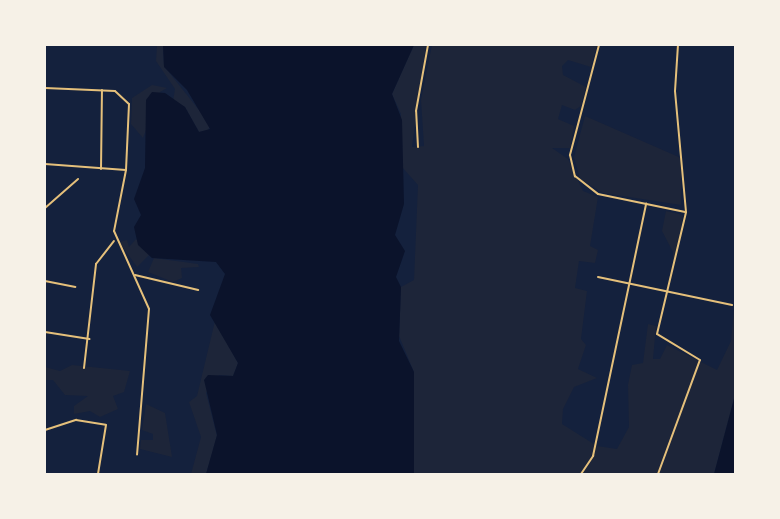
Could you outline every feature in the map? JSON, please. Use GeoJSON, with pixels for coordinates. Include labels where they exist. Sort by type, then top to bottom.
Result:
{"type":"FeatureCollection","features":[{"type":"Feature","properties":{"kind":"street"},"geometry":{"type":"LineString","coordinates":[[418,147],[416,111],[428,45]]}},
{"type":"Feature","properties":{"kind":"street"},"geometry":{"type":"LineString","coordinates":[[599,45],[572,147],[572,169],[591,192],[686,213]]}},
{"type":"Feature","properties":{"kind":"street"},"geometry":{"type":"LineString","coordinates":[[658,474],[700,360],[657,338],[686,213],[675,91],[678,45]]}},
{"type":"Feature","properties":{"kind":"street"},"geometry":{"type":"LineString","coordinates":[[45,88],[119,92],[128,100],[126,170],[115,239],[108,256],[96,264],[84,368]]}},
{"type":"Feature","properties":{"kind":"street"},"geometry":{"type":"LineString","coordinates":[[101,169],[102,90]]}},
{"type":"Feature","properties":{"kind":"street"},"geometry":{"type":"LineString","coordinates":[[45,164],[126,170]]}},
{"type":"Feature","properties":{"kind":"street"},"geometry":{"type":"LineString","coordinates":[[45,208],[78,179]]}},
{"type":"Feature","properties":{"kind":"street"},"geometry":{"type":"LineString","coordinates":[[581,474],[593,456],[646,204]]}},
{"type":"Feature","properties":{"kind":"street"},"geometry":{"type":"LineString","coordinates":[[115,239],[135,275],[149,309],[137,455]]}},
{"type":"Feature","properties":{"kind":"street"},"geometry":{"type":"LineString","coordinates":[[135,275],[198,290]]}},
{"type":"Feature","properties":{"kind":"street"},"geometry":{"type":"LineString","coordinates":[[598,277],[732,305]]}},
{"type":"Feature","properties":{"kind":"street"},"geometry":{"type":"LineString","coordinates":[[45,281],[75,287]]}},
{"type":"Feature","properties":{"kind":"street"},"geometry":{"type":"LineString","coordinates":[[45,332],[89,339]]}},
{"type":"Feature","properties":{"kind":"street"},"geometry":{"type":"LineString","coordinates":[[45,430],[76,420],[106,425],[98,474]]}},
{"type":"Feature","properties":{"kind":"shaded area"},"geometry":{"type":"Polygon","coordinates":[[[157,45],[163,45],[164,66],[210,124],[208,131],[199,132],[185,107],[173,101],[175,89],[156,61],[157,45]]]}},
{"type":"Feature","properties":{"kind":"shaded area"},"geometry":{"type":"Polygon","coordinates":[[[163,45],[414,45],[392,94],[402,120],[404,204],[395,235],[405,251],[396,277],[401,287],[399,341],[414,372],[414,474],[206,474],[217,435],[204,380],[208,375],[233,376],[238,363],[210,315],[225,274],[216,262],[152,258],[138,245],[134,227],[141,215],[134,199],[145,168],[146,100],[152,92],[165,93],[185,107],[199,132],[210,129],[187,90],[164,67],[163,45]]]}},
{"type":"Feature","properties":{"kind":"shaded area"},"geometry":{"type":"Polygon","coordinates":[[[414,45],[426,45],[412,147],[424,146],[421,100],[432,45],[597,45],[591,67],[568,60],[562,66],[563,75],[586,87],[581,106],[575,110],[562,105],[558,119],[574,126],[570,148],[552,148],[568,159],[583,191],[598,197],[590,246],[598,250],[595,263],[579,261],[575,288],[587,291],[581,339],[586,345],[578,369],[597,378],[574,387],[563,409],[562,424],[597,446],[617,449],[629,427],[628,385],[632,365],[643,363],[648,324],[656,326],[653,359],[660,359],[667,345],[717,370],[731,341],[735,298],[735,395],[714,474],[414,474],[414,372],[399,336],[401,287],[414,280],[418,185],[401,166],[401,114],[392,94],[414,45]]]}},
{"type":"Feature","properties":{"kind":"shaded area"},"geometry":{"type":"Polygon","coordinates":[[[152,85],[167,88],[160,92],[143,138],[131,124],[132,98],[152,85]]]}},
{"type":"Feature","properties":{"kind":"shaded area"},"geometry":{"type":"Polygon","coordinates":[[[585,116],[681,158],[681,205],[603,193],[580,179],[574,157],[585,116]]]}},
{"type":"Feature","properties":{"kind":"shaded area"},"geometry":{"type":"Polygon","coordinates":[[[666,211],[683,215],[673,273],[673,252],[662,231],[666,211]]]}},
{"type":"Feature","properties":{"kind":"shaded area"},"geometry":{"type":"Polygon","coordinates":[[[136,239],[149,255],[137,267],[119,242],[127,240],[129,247],[136,239]]]}},
{"type":"Feature","properties":{"kind":"shaded area"},"geometry":{"type":"Polygon","coordinates":[[[154,258],[198,264],[199,267],[181,268],[182,278],[173,282],[148,272],[154,258]]]}},
{"type":"Feature","properties":{"kind":"shaded area"},"geometry":{"type":"Polygon","coordinates":[[[215,321],[238,363],[233,376],[219,375],[206,393],[217,436],[206,474],[191,474],[201,437],[189,402],[197,396],[215,321]]]}},
{"type":"Feature","properties":{"kind":"shaded area"},"geometry":{"type":"Polygon","coordinates":[[[72,365],[130,371],[124,392],[113,396],[118,409],[100,417],[90,411],[74,414],[74,406],[88,396],[65,395],[53,380],[45,380],[45,367],[60,371],[72,365]]]}},
{"type":"Feature","properties":{"kind":"shaded area"},"geometry":{"type":"Polygon","coordinates":[[[735,395],[735,474],[714,474],[735,395]]]}},
{"type":"Feature","properties":{"kind":"shaded area"},"geometry":{"type":"Polygon","coordinates":[[[146,404],[165,413],[172,457],[140,449],[141,440],[153,440],[153,434],[142,430],[146,404]]]}}]}
